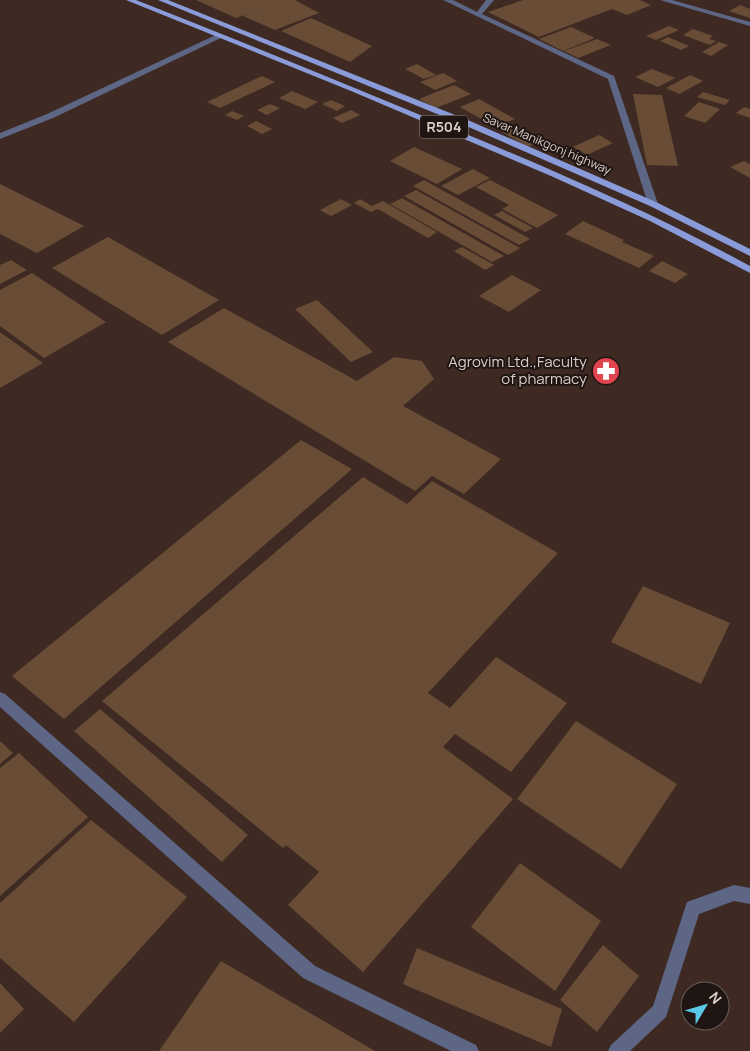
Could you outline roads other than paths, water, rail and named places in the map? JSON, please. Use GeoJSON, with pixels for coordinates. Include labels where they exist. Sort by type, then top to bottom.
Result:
{"type":"FeatureCollection","features":[{"type":"Feature","properties":{"kind":"main road","name":"R504"},"geometry":{"type":"LineString","coordinates":[[130,0],[536,166],[650,217],[750,270]]}},
{"type":"Feature","properties":{"kind":"main road","name":"Savar Manikgonj highway"},"geometry":{"type":"LineString","coordinates":[[162,0],[467,123],[653,204],[750,253]]}},
{"type":"Feature","properties":{"kind":"street"},"geometry":{"type":"LineString","coordinates":[[447,0],[611,78],[653,204]]}},
{"type":"Feature","properties":{"kind":"street"},"geometry":{"type":"LineString","coordinates":[[478,15],[490,0]]}},
{"type":"Feature","properties":{"kind":"street"},"geometry":{"type":"LineString","coordinates":[[664,0],[750,24]]}},
{"type":"Feature","properties":{"kind":"street"},"geometry":{"type":"LineString","coordinates":[[0,136],[50,116],[221,36]]}},
{"type":"Feature","properties":{"kind":"street"},"geometry":{"type":"LineString","coordinates":[[0,698],[309,972],[470,1051]]}},
{"type":"Feature","properties":{"kind":"street"},"geometry":{"type":"LineString","coordinates":[[617,1051],[660,1011],[693,908],[734,893],[750,896]]}},
{"type":"Feature","properties":{"kind":"place","name":"Agrovim Ltd.,Faculty of pharmacy"},"geometry":{"type":"Point","coordinates":[606,371]}}]}
